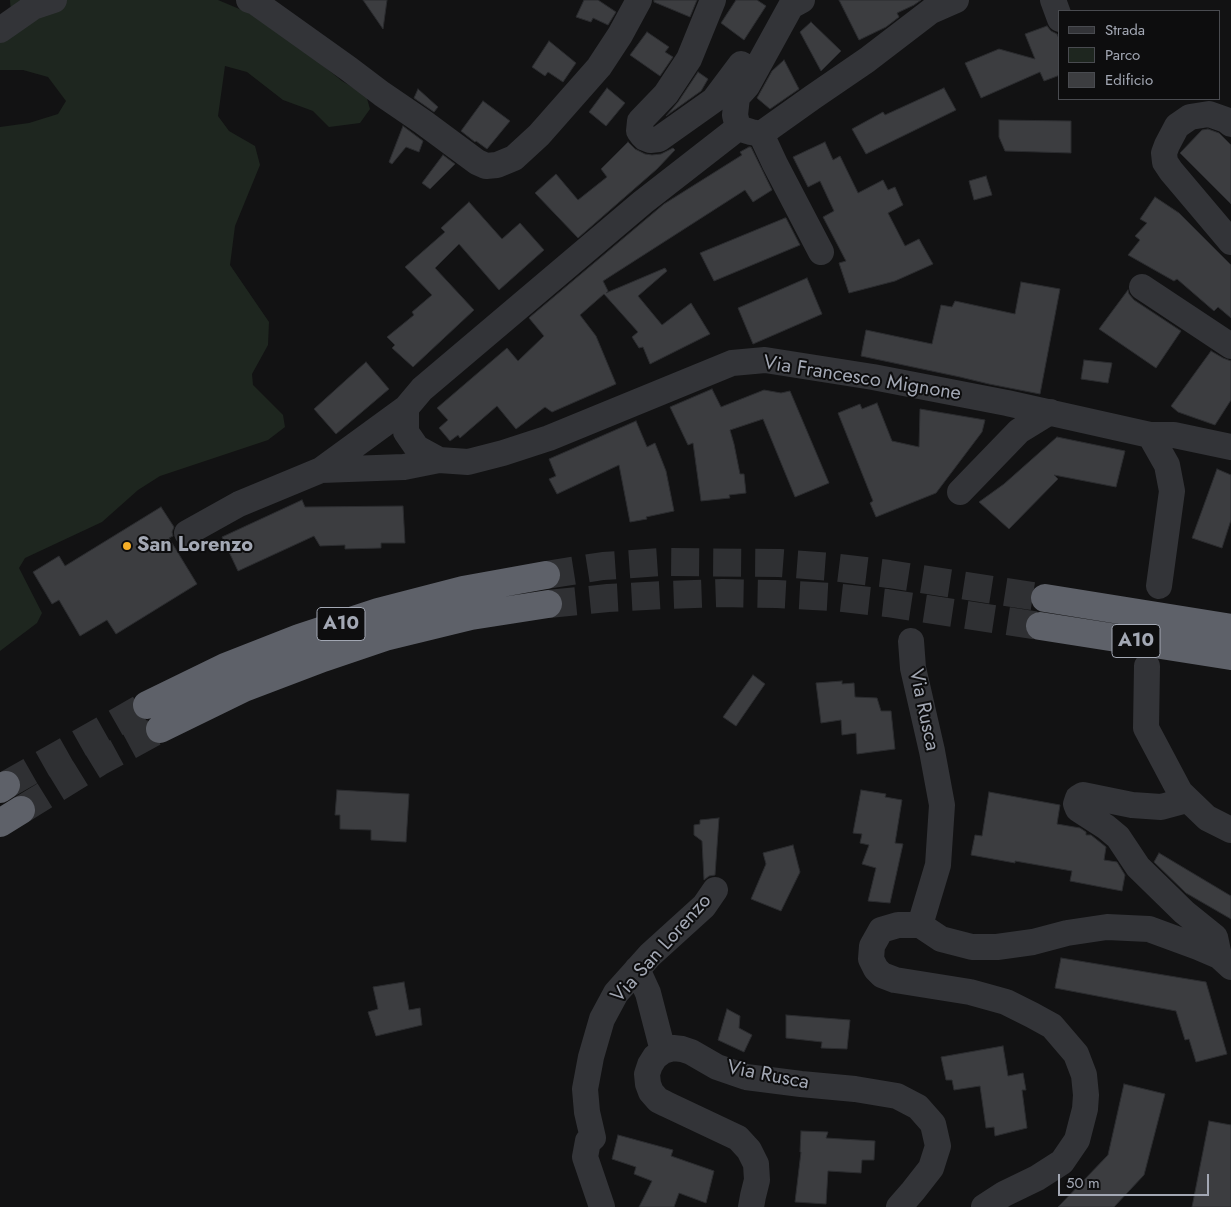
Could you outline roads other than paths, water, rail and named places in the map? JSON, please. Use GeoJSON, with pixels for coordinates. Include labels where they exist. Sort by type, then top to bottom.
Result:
{"type":"FeatureCollection","features":[{"type":"Feature","properties":{"kind":"highway","name":"A10"},"geometry":{"type":"LineString","coordinates":[[147,705],[225,667],[299,638],[378,612],[454,593],[546,575]]}},
{"type":"Feature","properties":{"kind":"highway","name":"A10"},"geometry":{"type":"LineString","coordinates":[[1045,598],[1231,628]]}},
{"type":"Feature","properties":{"kind":"highway","name":"A10"},"geometry":{"type":"LineString","coordinates":[[160,729],[244,688],[386,636],[471,616],[548,604]]}},
{"type":"Feature","properties":{"kind":"highway","name":"A10"},"geometry":{"type":"LineString","coordinates":[[1040,626],[1231,656]]}},
{"type":"Feature","properties":{"kind":"street"},"geometry":{"type":"LineString","coordinates":[[0,30],[33,7],[54,0]]}},
{"type":"Feature","properties":{"kind":"street"},"geometry":{"type":"LineString","coordinates":[[249,0],[255,2],[477,162],[486,166],[497,165],[514,158],[539,135],[593,73],[620,35],[638,0]]}},
{"type":"Feature","properties":{"kind":"street"},"geometry":{"type":"LineString","coordinates":[[713,0],[689,59],[666,94],[640,121],[639,131],[645,138],[650,140],[659,139],[714,100],[754,46],[776,33]]}},
{"type":"Feature","properties":{"kind":"street","name":"Via Francesco Mignone"},"geometry":{"type":"LineString","coordinates":[[187,533],[239,504],[321,470],[406,408],[422,389],[643,202],[750,131],[813,97],[867,60],[931,12],[956,0]]}},
{"type":"Feature","properties":{"kind":"street"},"geometry":{"type":"LineString","coordinates":[[1053,0],[1058,14]]}},
{"type":"Feature","properties":{"kind":"street"},"geometry":{"type":"LineString","coordinates":[[795,2],[738,97],[735,116],[750,131],[775,164],[821,252]]}},
{"type":"Feature","properties":{"kind":"street"},"geometry":{"type":"LineString","coordinates":[[1231,124],[1226,120],[1209,114],[1190,117],[1177,126],[1164,153],[1165,162],[1171,171],[1231,242]]}},
{"type":"Feature","properties":{"kind":"street"},"geometry":{"type":"LineString","coordinates":[[1142,287],[1231,346]]}},
{"type":"Feature","properties":{"kind":"street","name":"Via Francesco Mignone"},"geometry":{"type":"LineString","coordinates":[[321,470],[404,466],[439,460],[468,462],[550,438],[732,363],[765,360],[873,378],[1050,412],[1150,435],[1174,435],[1231,447]]}},
{"type":"Feature","properties":{"kind":"street","name":"Via Francesco Mignone"},"geometry":{"type":"LineString","coordinates":[[406,408],[406,432],[418,448],[439,460]]}},
{"type":"Feature","properties":{"kind":"street"},"geometry":{"type":"LineString","coordinates":[[960,492],[1019,431],[1050,412]]}},
{"type":"Feature","properties":{"kind":"street"},"geometry":{"type":"LineString","coordinates":[[1150,435],[1167,464],[1172,491],[1159,586]]}},
{"type":"Feature","properties":{"kind":"street","name":"Via Rusca"},"geometry":{"type":"LineString","coordinates":[[911,641],[913,668],[942,805],[938,865],[920,925]]}},
{"type":"Feature","properties":{"kind":"street"},"geometry":{"type":"LineString","coordinates":[[1147,666],[1146,728],[1180,792],[1206,818],[1231,830]]}},
{"type":"Feature","properties":{"kind":"street"},"geometry":{"type":"LineString","coordinates":[[1187,800],[1161,807],[1132,805],[1083,795],[1078,798],[1076,804],[1078,809],[1118,837],[1138,867],[1184,912],[1214,937],[1225,961]]}},
{"type":"Feature","properties":{"kind":"street","name":"Via San Lorenzo"},"geometry":{"type":"LineString","coordinates":[[602,1207],[585,1157],[588,1141],[593,1138],[587,1112],[585,1090],[590,1057],[602,1019],[616,993],[650,954],[704,906],[715,890]]}},
{"type":"Feature","properties":{"kind":"street"},"geometry":{"type":"LineString","coordinates":[[984,1207],[1062,1162],[1077,1140],[1085,1109],[1084,1075],[1076,1054],[1052,1026],[1032,1014],[1006,1002],[970,992],[895,980],[882,975],[871,960],[872,946],[882,930],[898,925],[920,925],[941,939],[972,947],[997,947],[1033,942],[1067,933],[1107,927],[1149,929],[1198,946],[1225,961]]}},
{"type":"Feature","properties":{"kind":"street"},"geometry":{"type":"LineString","coordinates":[[637,969],[648,993],[663,1051],[655,1056],[647,1074],[651,1092],[658,1100],[738,1138],[749,1150],[756,1164],[757,1180],[751,1207]]}},
{"type":"Feature","properties":{"kind":"street","name":"Via Rusca"},"geometry":{"type":"LineString","coordinates":[[663,1051],[672,1048],[682,1049],[717,1067],[746,1077],[855,1089],[897,1096],[918,1107],[933,1124],[938,1146],[931,1168],[899,1207]]}},
{"type":"Feature","properties":{"kind":"tunnel"},"geometry":{"type":"LineString","coordinates":[[546,575],[603,566],[662,562],[779,563],[889,574],[1045,598]]}},
{"type":"Feature","properties":{"kind":"tunnel"},"geometry":{"type":"LineString","coordinates":[[548,604],[665,595],[777,594],[833,597],[887,603],[1040,626]]}},
{"type":"Feature","properties":{"kind":"tunnel"},"geometry":{"type":"LineString","coordinates":[[6,785],[147,705]]}},
{"type":"Feature","properties":{"kind":"tunnel"},"geometry":{"type":"LineString","coordinates":[[21,810],[99,762],[160,729]]}},
{"type":"Feature","properties":{"kind":"place","name":"San Lorenzo"},"geometry":{"type":"Point","coordinates":[127,546]}}]}
